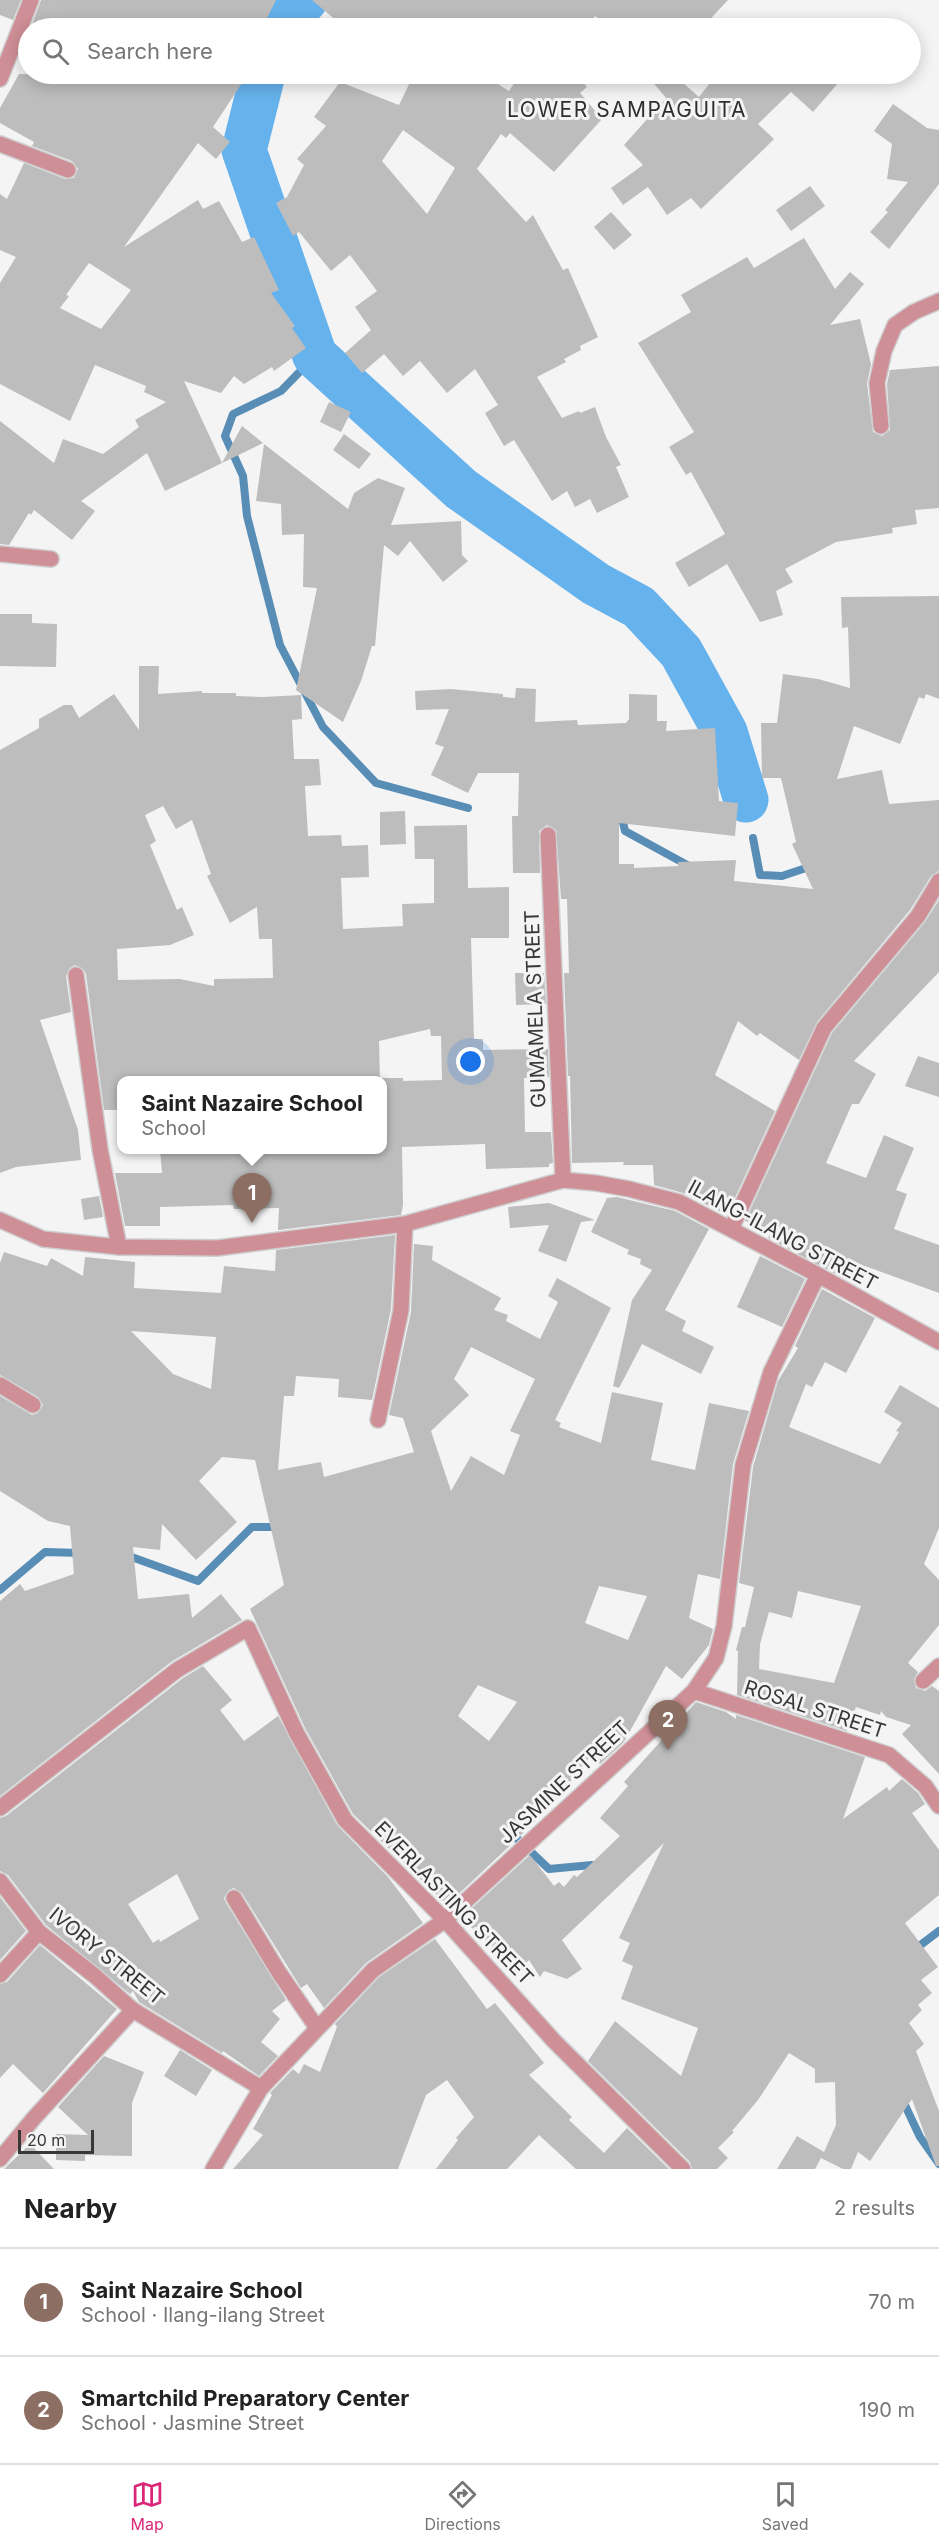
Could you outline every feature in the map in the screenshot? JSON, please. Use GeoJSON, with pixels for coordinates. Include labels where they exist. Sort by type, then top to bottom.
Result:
{"type":"FeatureCollection","features":[{"type":"Feature","properties":{"kind":"street"},"geometry":{"type":"LineString","coordinates":[[24,18],[31,0]]}},
{"type":"Feature","properties":{"kind":"street"},"geometry":{"type":"LineString","coordinates":[[0,79],[18,33]]}},
{"type":"Feature","properties":{"kind":"street"},"geometry":{"type":"LineString","coordinates":[[0,144],[68,170]]}},
{"type":"Feature","properties":{"kind":"street"},"geometry":{"type":"LineString","coordinates":[[881,426],[877,383],[884,351],[895,325],[914,312],[939,301]]}},
{"type":"Feature","properties":{"kind":"street"},"geometry":{"type":"LineString","coordinates":[[0,554],[51,559]]}},
{"type":"Feature","properties":{"kind":"street","name":"GUMAMELA STREET"},"geometry":{"type":"LineString","coordinates":[[548,836],[563,1180]]}},
{"type":"Feature","properties":{"kind":"street"},"geometry":{"type":"LineString","coordinates":[[731,1228],[824,1028],[918,916],[939,881]]}},
{"type":"Feature","properties":{"kind":"street"},"geometry":{"type":"LineString","coordinates":[[76,975],[98,1138],[119,1247]]}},
{"type":"Feature","properties":{"kind":"street","name":"ILANG-ILANG STREET"},"geometry":{"type":"LineString","coordinates":[[0,1220],[43,1239],[119,1247],[217,1248],[405,1224],[563,1180],[629,1189],[679,1202],[939,1342]]}},
{"type":"Feature","properties":{"kind":"street"},"geometry":{"type":"LineString","coordinates":[[378,1420],[401,1310],[405,1224]]}},
{"type":"Feature","properties":{"kind":"street","name":"JASMINE STREET"},"geometry":{"type":"LineString","coordinates":[[213,2169],[261,2088],[373,1970],[445,1920],[693,1691],[717,1659],[724,1626],[743,1466],[771,1372],[818,1275]]}},
{"type":"Feature","properties":{"kind":"street"},"geometry":{"type":"LineString","coordinates":[[0,1385],[33,1405]]}},
{"type":"Feature","properties":{"kind":"street","name":"EVERLASTING STREET"},"geometry":{"type":"LineString","coordinates":[[0,1808],[177,1670],[248,1628],[296,1732],[345,1820],[445,1920],[554,2041],[683,2169]]}},
{"type":"Feature","properties":{"kind":"street"},"geometry":{"type":"LineString","coordinates":[[923,1681],[939,1666]]}},
{"type":"Feature","properties":{"kind":"street","name":"ROSAL STREET"},"geometry":{"type":"LineString","coordinates":[[693,1691],[889,1755],[925,1786],[939,1806]]}},
{"type":"Feature","properties":{"kind":"street","name":"IVORY STREET"},"geometry":{"type":"LineString","coordinates":[[0,1881],[39,1932],[95,1976],[133,2010],[261,2088]]}},
{"type":"Feature","properties":{"kind":"street"},"geometry":{"type":"LineString","coordinates":[[234,1898],[278,1971],[317,2028]]}},
{"type":"Feature","properties":{"kind":"street"},"geometry":{"type":"LineString","coordinates":[[0,1975],[39,1932]]}},
{"type":"Feature","properties":{"kind":"street"},"geometry":{"type":"LineString","coordinates":[[0,2159],[34,2118],[133,2010]]}},
{"type":"Feature","properties":{"kind":"building"},"geometry":{"type":"Polygon","coordinates":[[[0,0],[21,0],[13,20],[0,15],[0,0]]]}},
{"type":"Feature","properties":{"kind":"building"},"geometry":{"type":"Polygon","coordinates":[[[41,0],[276,0],[267,18],[34,18],[41,0]]]}},
{"type":"Feature","properties":{"kind":"building"},"geometry":{"type":"Polygon","coordinates":[[[312,0],[728,0],[711,18],[598,18],[595,16],[594,18],[333,18],[312,0]]]}},
{"type":"Feature","properties":{"kind":"building"},"geometry":{"type":"Polygon","coordinates":[[[18,76],[18,84],[241,84],[213,127],[230,142],[216,159],[198,143],[124,247],[198,200],[203,209],[219,201],[242,242],[254,237],[279,290],[271,293],[295,326],[292,328],[306,348],[274,371],[272,367],[244,384],[234,376],[221,393],[184,381],[222,463],[165,491],[147,453],[81,501],[95,511],[72,540],[34,510],[31,515],[29,513],[9,545],[0,544],[0,421],[54,463],[63,439],[103,454],[139,427],[135,420],[166,402],[144,392],[146,386],[95,365],[70,421],[0,384],[0,283],[16,257],[0,250],[0,194],[7,199],[24,163],[65,179],[74,178],[78,169],[72,161],[32,146],[34,142],[0,123],[0,108],[18,76]],[[89,263],[66,295],[69,296],[60,308],[101,329],[131,290],[89,263]]]}},
{"type":"Feature","properties":{"kind":"building"},"geometry":{"type":"Polygon","coordinates":[[[339,84],[345,84],[399,105],[409,84],[498,84],[509,91],[514,84],[584,84],[587,87],[580,93],[602,119],[554,172],[510,133],[506,138],[501,134],[477,169],[526,222],[533,215],[563,270],[568,268],[598,337],[580,346],[581,350],[564,359],[566,362],[537,377],[562,418],[595,407],[606,437],[621,465],[616,467],[629,497],[597,513],[590,499],[575,507],[567,491],[552,501],[514,440],[504,446],[485,413],[498,405],[475,369],[447,393],[420,361],[403,376],[384,354],[362,373],[345,353],[371,330],[355,307],[377,291],[350,255],[331,271],[299,232],[293,236],[276,203],[287,197],[304,165],[297,159],[326,126],[314,117],[339,84]],[[403,130],[382,161],[427,214],[455,168],[403,130]]]}},
{"type":"Feature","properties":{"kind":"building"},"geometry":{"type":"Polygon","coordinates":[[[654,84],[684,84],[699,97],[709,84],[837,84],[813,112],[791,92],[758,124],[774,139],[763,150],[701,209],[691,198],[667,215],[648,187],[623,205],[611,188],[643,165],[624,145],[666,98],[654,84]]]}},
{"type":"Feature","properties":{"kind":"building"},"geometry":{"type":"Polygon","coordinates":[[[893,104],[927,128],[939,130],[939,184],[889,249],[870,232],[888,212],[885,210],[908,182],[887,179],[892,144],[874,131],[893,104]]]}},
{"type":"Feature","properties":{"kind":"building"},"geometry":{"type":"Polygon","coordinates":[[[810,186],[825,206],[791,231],[776,210],[810,186]]]}},
{"type":"Feature","properties":{"kind":"building"},"geometry":{"type":"Polygon","coordinates":[[[611,212],[632,235],[614,250],[594,227],[611,212]]]}},
{"type":"Feature","properties":{"kind":"building"},"geometry":{"type":"Polygon","coordinates":[[[804,238],[835,289],[850,272],[864,284],[830,325],[860,319],[871,364],[867,384],[873,432],[882,436],[890,430],[887,384],[890,370],[939,366],[939,508],[915,510],[917,524],[892,528],[893,533],[836,542],[785,569],[793,582],[776,591],[783,615],[760,622],[727,564],[689,587],[675,563],[725,534],[691,472],[686,475],[669,447],[694,432],[638,343],[691,312],[681,295],[747,257],[754,268],[804,238]]]}},
{"type":"Feature","properties":{"kind":"building"},"geometry":{"type":"Polygon","coordinates":[[[329,402],[351,412],[341,432],[320,422],[329,402]]]}},
{"type":"Feature","properties":{"kind":"building"},"geometry":{"type":"Polygon","coordinates":[[[242,426],[263,443],[222,463],[242,426]]]}},
{"type":"Feature","properties":{"kind":"building"},"geometry":{"type":"Polygon","coordinates":[[[344,434],[371,454],[359,469],[333,450],[344,434]]]}},
{"type":"Feature","properties":{"kind":"building"},"geometry":{"type":"Polygon","coordinates":[[[264,444],[348,509],[354,493],[378,478],[405,488],[391,525],[461,521],[462,555],[468,561],[443,582],[410,541],[398,556],[384,545],[375,646],[372,646],[361,681],[343,722],[296,690],[317,588],[303,587],[304,534],[282,535],[281,504],[256,501],[264,444]]]}},
{"type":"Feature","properties":{"kind":"building"},"geometry":{"type":"Polygon","coordinates":[[[939,596],[939,699],[926,694],[924,699],[919,697],[900,744],[854,726],[837,779],[882,770],[889,804],[939,800],[939,871],[931,876],[910,910],[817,1022],[799,1060],[760,1033],[757,1036],[738,1021],[715,1075],[775,1111],[727,1215],[683,1193],[654,1185],[653,1165],[623,1165],[624,1162],[572,1163],[564,973],[569,973],[567,899],[561,899],[556,830],[547,825],[539,831],[540,873],[513,873],[512,816],[518,816],[519,773],[478,773],[468,793],[431,775],[444,747],[435,744],[449,709],[416,710],[415,691],[451,689],[503,694],[503,697],[515,698],[516,688],[536,689],[535,722],[577,720],[578,725],[626,723],[629,719],[629,694],[657,695],[657,721],[667,721],[666,731],[715,728],[719,801],[738,803],[735,836],[619,823],[619,864],[634,864],[634,868],[678,866],[678,862],[736,860],[734,881],[813,889],[792,844],[796,842],[781,778],[762,778],[761,723],[777,723],[783,674],[818,679],[850,688],[848,627],[842,628],[841,597],[939,596]]]}},
{"type":"Feature","properties":{"kind":"building"},"geometry":{"type":"Polygon","coordinates":[[[0,614],[32,614],[32,623],[57,624],[56,667],[0,666],[0,614]]]}},
{"type":"Feature","properties":{"kind":"building"},"geometry":{"type":"Polygon","coordinates":[[[139,666],[159,666],[158,694],[202,691],[202,693],[236,693],[236,696],[301,695],[302,719],[292,720],[294,759],[319,759],[321,785],[305,786],[308,836],[341,835],[342,846],[368,845],[369,877],[341,878],[343,929],[403,926],[402,904],[434,903],[434,859],[415,859],[414,826],[467,825],[468,888],[509,887],[509,938],[471,938],[474,1039],[483,1039],[483,1050],[548,1049],[549,1077],[524,1078],[525,1132],[551,1132],[553,1163],[549,1164],[549,1167],[486,1169],[485,1144],[402,1147],[403,1205],[401,1215],[278,1230],[279,1208],[234,1209],[233,1205],[160,1207],[160,1226],[125,1226],[115,1173],[162,1173],[160,1154],[387,1154],[387,1078],[403,1078],[403,1081],[442,1080],[441,1036],[431,1036],[430,1029],[379,1041],[380,1076],[117,1076],[117,1110],[104,1110],[86,974],[83,969],[75,965],[70,968],[66,976],[71,1012],[40,1020],[78,1130],[81,1160],[16,1167],[0,1173],[0,750],[39,728],[39,719],[64,705],[72,705],[79,718],[114,694],[139,730],[139,666]],[[163,806],[145,815],[156,841],[150,845],[177,910],[182,907],[194,935],[170,945],[117,949],[118,980],[180,979],[214,986],[214,979],[273,978],[272,939],[259,939],[257,907],[230,923],[207,876],[211,874],[192,820],[176,829],[163,806]]]}},
{"type":"Feature","properties":{"kind":"building"},"geometry":{"type":"Polygon","coordinates":[[[405,811],[406,844],[380,845],[380,812],[405,811]]]}},
{"type":"Feature","properties":{"kind":"building"},"geometry":{"type":"Polygon","coordinates":[[[939,900],[939,972],[854,1061],[876,1074],[859,1104],[852,1104],[826,1163],[866,1178],[884,1135],[914,1148],[896,1190],[907,1194],[894,1229],[939,1245],[939,1293],[865,1266],[858,1286],[768,1238],[772,1231],[745,1221],[832,1033],[925,922],[939,900]]]}},
{"type":"Feature","properties":{"kind":"building"},"geometry":{"type":"Polygon","coordinates":[[[515,973],[544,973],[546,1004],[516,1005],[515,973]]]}},
{"type":"Feature","properties":{"kind":"building"},"geometry":{"type":"Polygon","coordinates":[[[918,1056],[939,1063],[939,1097],[905,1086],[918,1056]]]}},
{"type":"Feature","properties":{"kind":"building"},"geometry":{"type":"Polygon","coordinates":[[[99,1196],[103,1217],[84,1220],[81,1199],[99,1196]]]}},
{"type":"Feature","properties":{"kind":"building"},"geometry":{"type":"Polygon","coordinates":[[[617,1197],[675,1211],[709,1229],[665,1310],[686,1321],[682,1331],[714,1347],[701,1374],[642,1344],[619,1388],[613,1386],[632,1300],[652,1270],[640,1264],[641,1259],[627,1254],[629,1250],[591,1232],[607,1198],[617,1197]]]}},
{"type":"Feature","properties":{"kind":"building"},"geometry":{"type":"Polygon","coordinates":[[[549,1203],[595,1220],[581,1222],[566,1262],[538,1251],[549,1225],[510,1228],[508,1207],[549,1203]]]}},
{"type":"Feature","properties":{"kind":"building"},"geometry":{"type":"Polygon","coordinates":[[[395,1235],[391,1309],[372,1400],[338,1397],[339,1379],[296,1376],[294,1396],[284,1396],[278,1470],[321,1462],[324,1477],[414,1452],[403,1418],[389,1415],[411,1312],[414,1244],[433,1246],[432,1260],[501,1298],[494,1310],[508,1315],[506,1321],[540,1339],[558,1302],[548,1296],[557,1278],[611,1308],[555,1420],[561,1423],[559,1427],[601,1443],[612,1392],[663,1403],[651,1460],[695,1470],[709,1403],[749,1411],[733,1464],[720,1579],[698,1574],[689,1618],[713,1629],[709,1645],[682,1679],[666,1666],[624,1742],[600,1764],[590,1757],[556,1799],[557,1801],[447,1905],[353,1814],[305,1728],[250,1609],[284,1585],[255,1460],[222,1457],[199,1481],[237,1522],[196,1560],[162,1524],[160,1550],[133,1547],[138,1599],[189,1594],[192,1618],[221,1594],[242,1620],[171,1662],[0,1796],[0,1601],[20,1584],[25,1591],[74,1574],[70,1526],[48,1521],[0,1491],[0,1396],[32,1415],[38,1413],[43,1405],[38,1397],[0,1375],[0,1263],[4,1252],[47,1266],[51,1258],[83,1276],[85,1257],[135,1262],[134,1288],[221,1293],[224,1266],[275,1271],[276,1250],[395,1235]],[[131,1331],[173,1374],[211,1389],[216,1337],[131,1331]],[[471,1347],[454,1379],[469,1395],[431,1431],[451,1491],[471,1456],[504,1475],[520,1435],[510,1431],[535,1379],[471,1347]],[[599,1586],[585,1623],[628,1640],[647,1596],[599,1586]],[[478,1685],[458,1716],[489,1741],[517,1702],[478,1685]]]}},
{"type":"Feature","properties":{"kind":"building"},"geometry":{"type":"Polygon","coordinates":[[[760,1256],[805,1279],[782,1327],[737,1307],[760,1256]]]}},
{"type":"Feature","properties":{"kind":"building"},"geometry":{"type":"Polygon","coordinates":[[[822,1289],[875,1318],[846,1373],[825,1362],[812,1387],[806,1384],[789,1427],[880,1464],[902,1423],[884,1412],[900,1385],[939,1408],[939,1528],[924,1564],[939,1580],[939,1625],[908,1663],[918,1672],[914,1679],[916,1688],[925,1691],[932,1686],[939,1691],[939,1774],[902,1734],[911,1725],[886,1717],[881,1711],[880,1715],[856,1707],[847,1731],[737,1695],[738,1651],[736,1650],[742,1627],[745,1627],[754,1587],[739,1583],[753,1467],[778,1381],[798,1348],[795,1346],[822,1289]],[[798,1591],[792,1618],[769,1612],[760,1644],[759,1669],[834,1683],[861,1606],[798,1591]]]}},
{"type":"Feature","properties":{"kind":"building"},"geometry":{"type":"Polygon","coordinates":[[[203,1666],[232,1700],[220,1710],[244,1741],[278,1716],[337,1825],[388,1877],[423,1923],[366,1963],[324,2008],[307,1984],[301,1988],[242,1893],[234,1888],[229,1890],[224,1898],[226,1903],[286,2000],[272,2011],[280,2019],[261,2042],[278,2056],[259,2076],[223,2051],[222,2053],[139,2002],[133,1991],[130,1994],[46,1925],[8,1875],[0,1871],[0,1818],[6,1816],[183,1678],[203,1666]],[[177,1874],[128,1904],[153,1943],[159,1939],[160,1942],[199,1919],[177,1874]]]}},
{"type":"Feature","properties":{"kind":"building"},"geometry":{"type":"Polygon","coordinates":[[[696,1702],[726,1712],[736,1719],[736,1715],[865,1757],[843,1819],[887,1787],[889,1791],[902,1779],[918,1793],[925,1804],[912,1813],[939,1850],[939,1895],[905,1923],[938,1967],[921,1980],[932,1993],[918,2005],[922,2010],[909,2023],[924,2044],[916,2051],[939,2111],[939,2166],[936,2166],[912,2099],[870,2161],[858,2152],[851,2169],[843,2169],[821,2158],[815,2169],[777,2169],[797,2136],[824,2152],[836,2125],[835,2082],[815,2083],[815,2069],[789,2053],[758,2100],[732,2131],[734,2132],[718,2148],[728,2158],[717,2169],[692,2169],[690,2162],[588,2061],[615,2021],[681,2076],[698,2028],[621,1999],[633,1966],[622,1961],[630,1943],[619,1938],[664,1843],[562,1940],[582,1969],[567,1979],[544,1971],[540,1977],[529,1960],[519,1971],[461,1918],[530,1855],[554,1886],[559,1882],[564,1887],[574,1875],[577,1877],[620,1836],[600,1818],[628,1786],[624,1782],[696,1702]]]}},
{"type":"Feature","properties":{"kind":"building"},"geometry":{"type":"Polygon","coordinates":[[[0,1897],[26,1931],[0,1960],[0,1897]]]}},
{"type":"Feature","properties":{"kind":"building"},"geometry":{"type":"Polygon","coordinates":[[[435,1939],[487,2009],[495,2003],[544,2063],[529,2075],[572,2117],[569,2120],[604,2153],[627,2128],[669,2169],[576,2169],[539,2135],[507,2169],[436,2169],[458,2140],[456,2138],[474,2117],[447,2080],[426,2095],[398,2169],[233,2169],[263,2135],[253,2129],[272,2095],[270,2093],[293,2069],[299,2074],[304,2064],[320,2072],[337,2027],[335,2024],[379,1977],[435,1939]]]}},
{"type":"Feature","properties":{"kind":"building"},"geometry":{"type":"Polygon","coordinates":[[[40,1945],[117,2009],[43,2093],[13,2064],[0,2078],[0,1984],[7,1982],[40,1945]]]}},
{"type":"Feature","properties":{"kind":"building"},"geometry":{"type":"Polygon","coordinates":[[[180,2050],[212,2070],[196,2096],[164,2076],[180,2050]]]}},
{"type":"Feature","properties":{"kind":"building"},"geometry":{"type":"Polygon","coordinates":[[[104,2056],[144,2072],[132,2103],[132,2156],[85,2155],[85,2161],[56,2160],[56,2134],[88,2135],[58,2107],[104,2056]]]}},
{"type":"Feature","properties":{"kind":"building"},"geometry":{"type":"Polygon","coordinates":[[[30,2144],[54,2169],[4,2169],[30,2144]]]}},
{"type":"Feature","properties":{"kind":"waterway"},"geometry":{"type":"LineString","coordinates":[[289,18],[305,0]]}},
{"type":"Feature","properties":{"kind":"waterway"},"geometry":{"type":"LineString","coordinates":[[260,84],[244,150],[315,356],[461,489],[596,584],[639,607],[681,652],[725,732],[746,800]]}},
{"type":"Feature","properties":{"kind":"waterway"},"geometry":{"type":"LineString","coordinates":[[315,356],[281,391],[233,414],[225,436],[243,476],[247,516],[280,645],[323,727],[376,783],[468,808]]}},
{"type":"Feature","properties":{"kind":"waterway"},"geometry":{"type":"LineString","coordinates":[[621,814],[625,831],[689,866]]}},
{"type":"Feature","properties":{"kind":"waterway"},"geometry":{"type":"LineString","coordinates":[[753,838],[760,875],[782,876],[812,866]]}},
{"type":"Feature","properties":{"kind":"waterway"},"geometry":{"type":"LineString","coordinates":[[126,1555],[198,1581],[252,1527],[278,1527]]}},
{"type":"Feature","properties":{"kind":"waterway"},"geometry":{"type":"LineString","coordinates":[[0,1590],[45,1552],[81,1553]]}},
{"type":"Feature","properties":{"kind":"waterway"},"geometry":{"type":"LineString","coordinates":[[511,1833],[549,1869],[592,1865]]}},
{"type":"Feature","properties":{"kind":"waterway"},"geometry":{"type":"LineString","coordinates":[[914,1950],[939,1931]]}},
{"type":"Feature","properties":{"kind":"waterway"},"geometry":{"type":"LineString","coordinates":[[903,2101],[920,2137],[939,2164]]}},
{"type":"Feature","properties":{"kind":"place","name":"Saint Nazaire School"},"geometry":{"type":"Point","coordinates":[252,1223]}},
{"type":"Feature","properties":{"kind":"place","name":"Smartchild Preparatory Center"},"geometry":{"type":"Point","coordinates":[668,1750]}},
{"type":"Feature","properties":{"kind":"district","name":"LOWER SAMPAGUITA"},"geometry":{"type":"Point","coordinates":[627,110]}}]}
